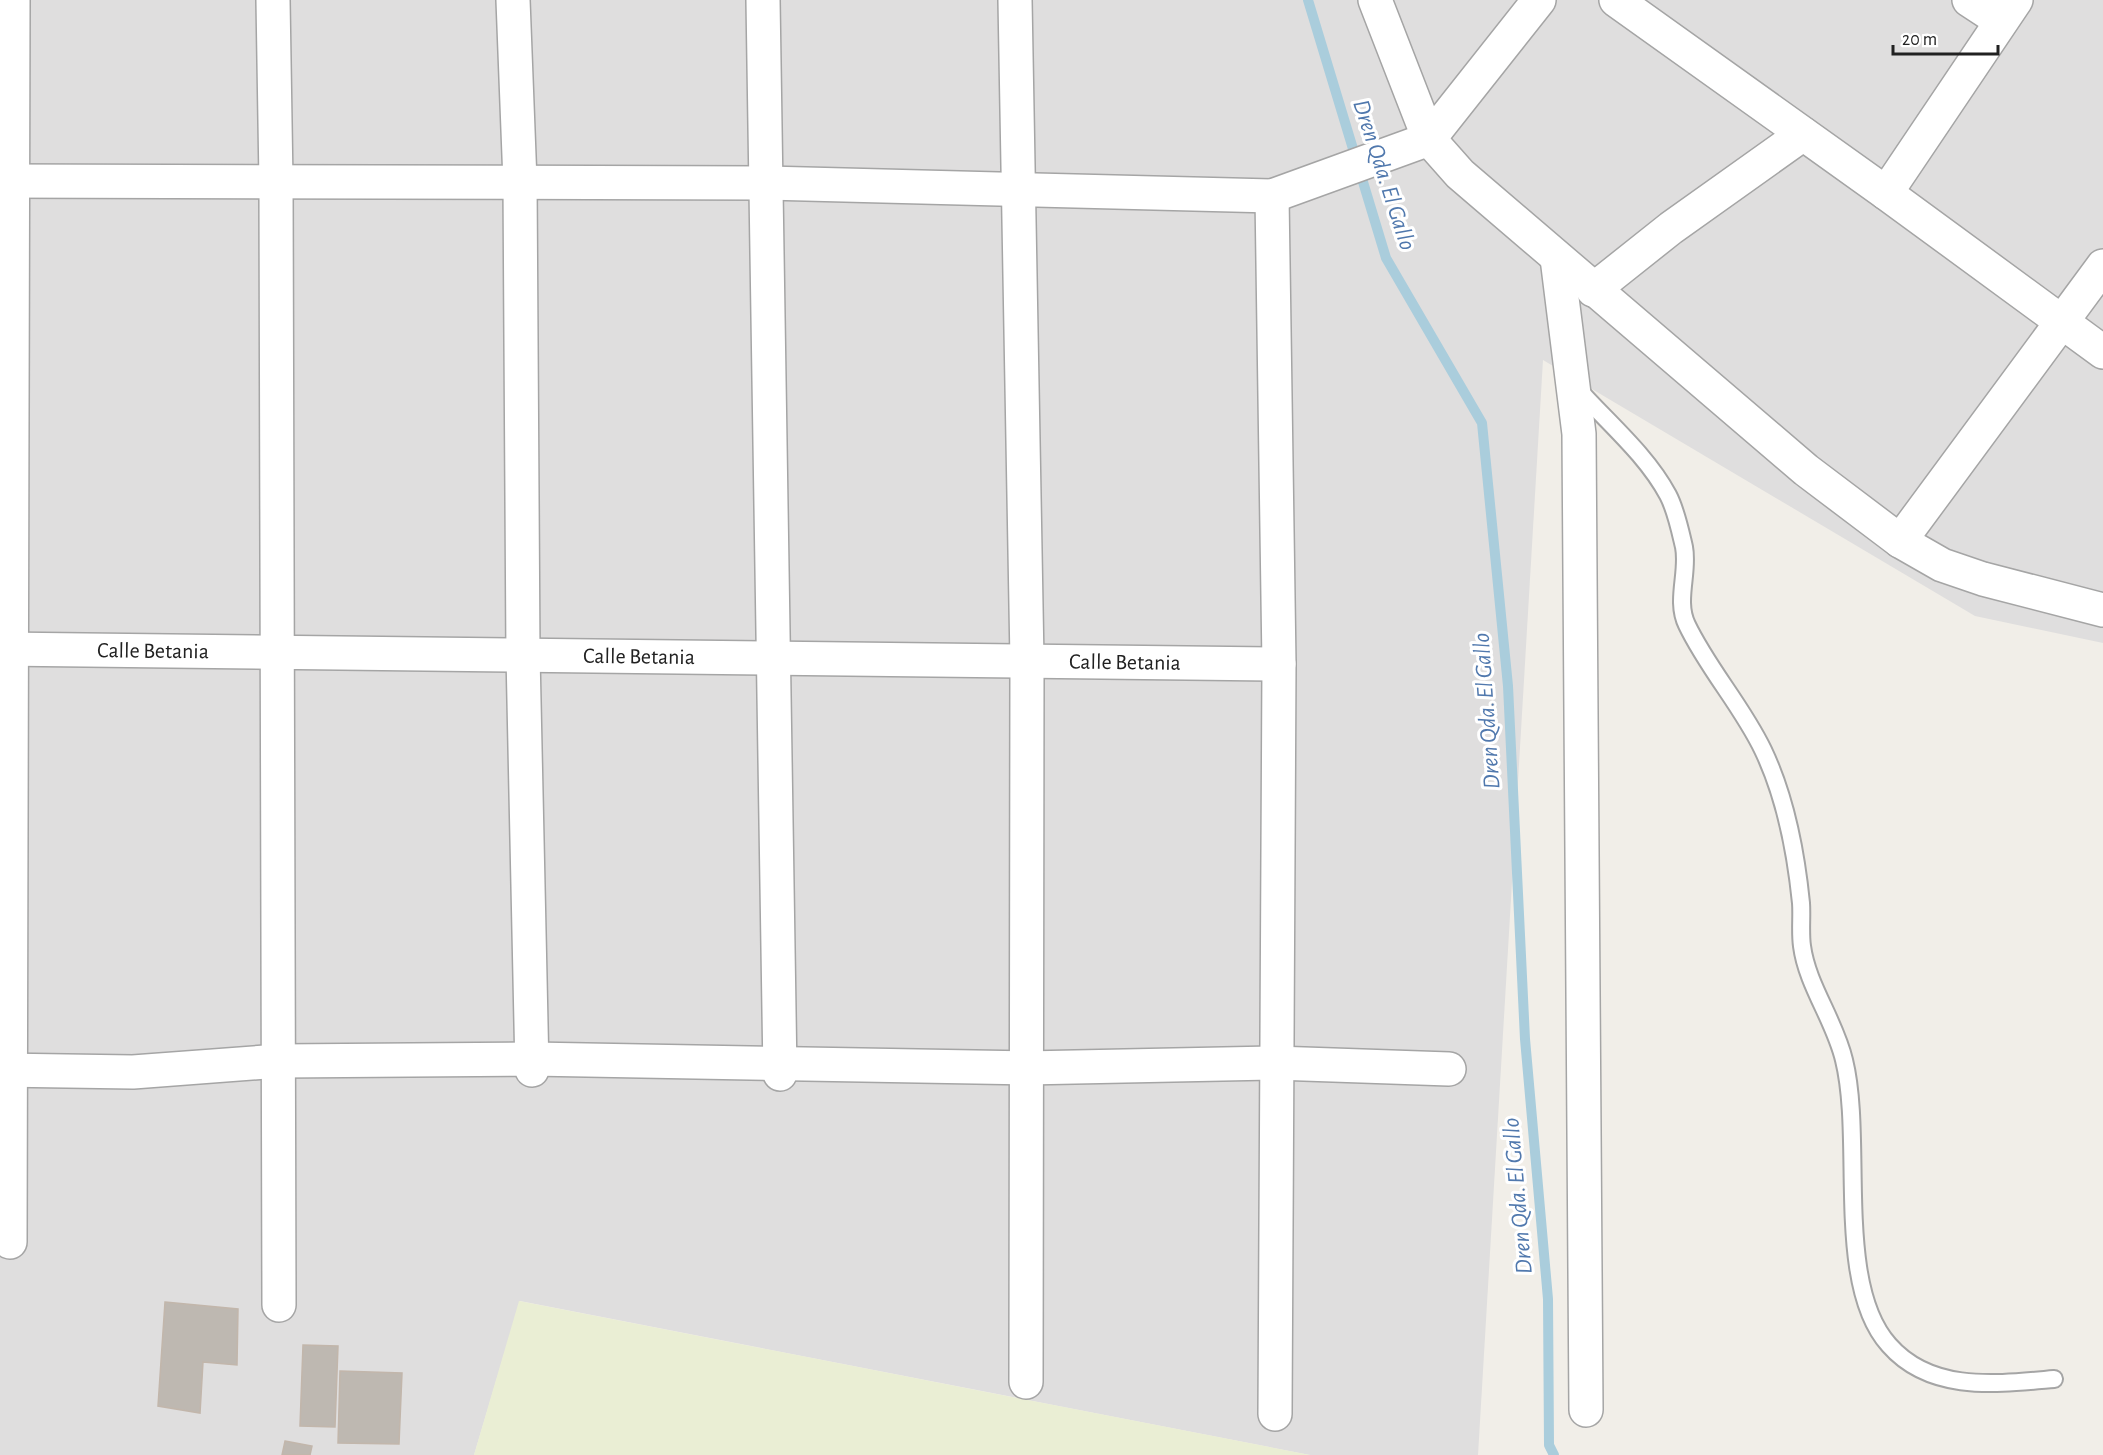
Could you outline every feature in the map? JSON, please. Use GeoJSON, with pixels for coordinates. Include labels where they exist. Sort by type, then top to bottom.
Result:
{"type":"FeatureCollection","features":[{"type":"Feature","properties":{"kind":"street"},"geometry":{"type":"LineString","coordinates":[[10,1242],[5,1070],[6,181],[13,0]]}},
{"type":"Feature","properties":{"kind":"street"},"geometry":{"type":"LineString","coordinates":[[273,0],[276,182],[279,1305]]}},
{"type":"Feature","properties":{"kind":"street"},"geometry":{"type":"LineString","coordinates":[[513,0],[520,182],[523,655],[532,1064]]}},
{"type":"Feature","properties":{"kind":"street"},"geometry":{"type":"LineString","coordinates":[[764,0],[780,1069]]}},
{"type":"Feature","properties":{"kind":"street"},"geometry":{"type":"LineString","coordinates":[[1015,0],[1027,661],[1026,1382]]}},
{"type":"Feature","properties":{"kind":"street"},"geometry":{"type":"LineString","coordinates":[[1375,0],[1429,139],[1460,174],[1806,470],[1900,541],[1953,568],[2103,610]]}},
{"type":"Feature","properties":{"kind":"street"},"geometry":{"type":"LineString","coordinates":[[6,181],[767,183],[1272,196],[1429,139],[1539,0]]}},
{"type":"Feature","properties":{"kind":"street"},"geometry":{"type":"LineString","coordinates":[[1616,0],[2103,352]]}},
{"type":"Feature","properties":{"kind":"street"},"geometry":{"type":"LineString","coordinates":[[1886,193],[2009,10],[1970,0]]}},
{"type":"Feature","properties":{"kind":"street"},"geometry":{"type":"LineString","coordinates":[[1593,290],[1671,228],[1803,134]]}},
{"type":"Feature","properties":{"kind":"street"},"geometry":{"type":"LineString","coordinates":[[1272,196],[1279,664],[1275,1063],[1275,1414]]}},
{"type":"Feature","properties":{"kind":"street"},"geometry":{"type":"LineString","coordinates":[[1557,258],[1579,434],[1586,1410]]}},
{"type":"Feature","properties":{"kind":"street"},"geometry":{"type":"LineString","coordinates":[[1900,541],[2103,267]]}},
{"type":"Feature","properties":{"kind":"street","name":"Calle Betania"},"geometry":{"type":"LineString","coordinates":[[6,649],[1279,664]]}},
{"type":"Feature","properties":{"kind":"street"},"geometry":{"type":"LineString","coordinates":[[5,1070],[133,1072],[279,1061],[780,1069],[1026,1068],[1275,1063],[1449,1069]]}},
{"type":"Feature","properties":{"kind":"lane"},"geometry":{"type":"LineString","coordinates":[[1573,382],[1648,465],[1669,496],[1685,552],[1682,591],[1685,622],[1739,705],[1764,752],[1793,840],[1801,905],[1802,948],[1844,1060],[1853,1154],[1856,1249],[1867,1312],[1889,1345],[1912,1364],[1943,1378],[1984,1385],[2054,1379]]}},
{"type":"Feature","properties":{"kind":"shaded area"},"geometry":{"type":"Polygon","coordinates":[[[0,0],[2103,0],[2103,643],[1975,616],[1543,360],[1478,1455],[1310,1455],[520,1301],[474,1455],[0,1455],[0,0]]]}},
{"type":"Feature","properties":{"kind":"green space"},"geometry":{"type":"Polygon","coordinates":[[[519,1301],[1310,1455],[474,1455],[519,1301]]]}},
{"type":"Feature","properties":{"kind":"building"},"geometry":{"type":"Polygon","coordinates":[[[165,1302],[238,1309],[237,1365],[203,1362],[200,1413],[158,1406],[165,1302]]]}},
{"type":"Feature","properties":{"kind":"building"},"geometry":{"type":"Polygon","coordinates":[[[303,1345],[338,1346],[335,1427],[300,1426],[303,1345]]]}},
{"type":"Feature","properties":{"kind":"building"},"geometry":{"type":"Polygon","coordinates":[[[340,1371],[402,1373],[399,1444],[338,1443],[340,1371]]]}},
{"type":"Feature","properties":{"kind":"building"},"geometry":{"type":"Polygon","coordinates":[[[285,1441],[312,1446],[310,1455],[282,1455],[285,1441]]]}},
{"type":"Feature","properties":{"kind":"waterway","name":"Dren Qda. El Gallo"},"geometry":{"type":"LineString","coordinates":[[1308,0],[1386,258],[1482,423],[1508,686],[1525,1039],[1548,1299],[1549,1445],[1554,1455]]}}]}
